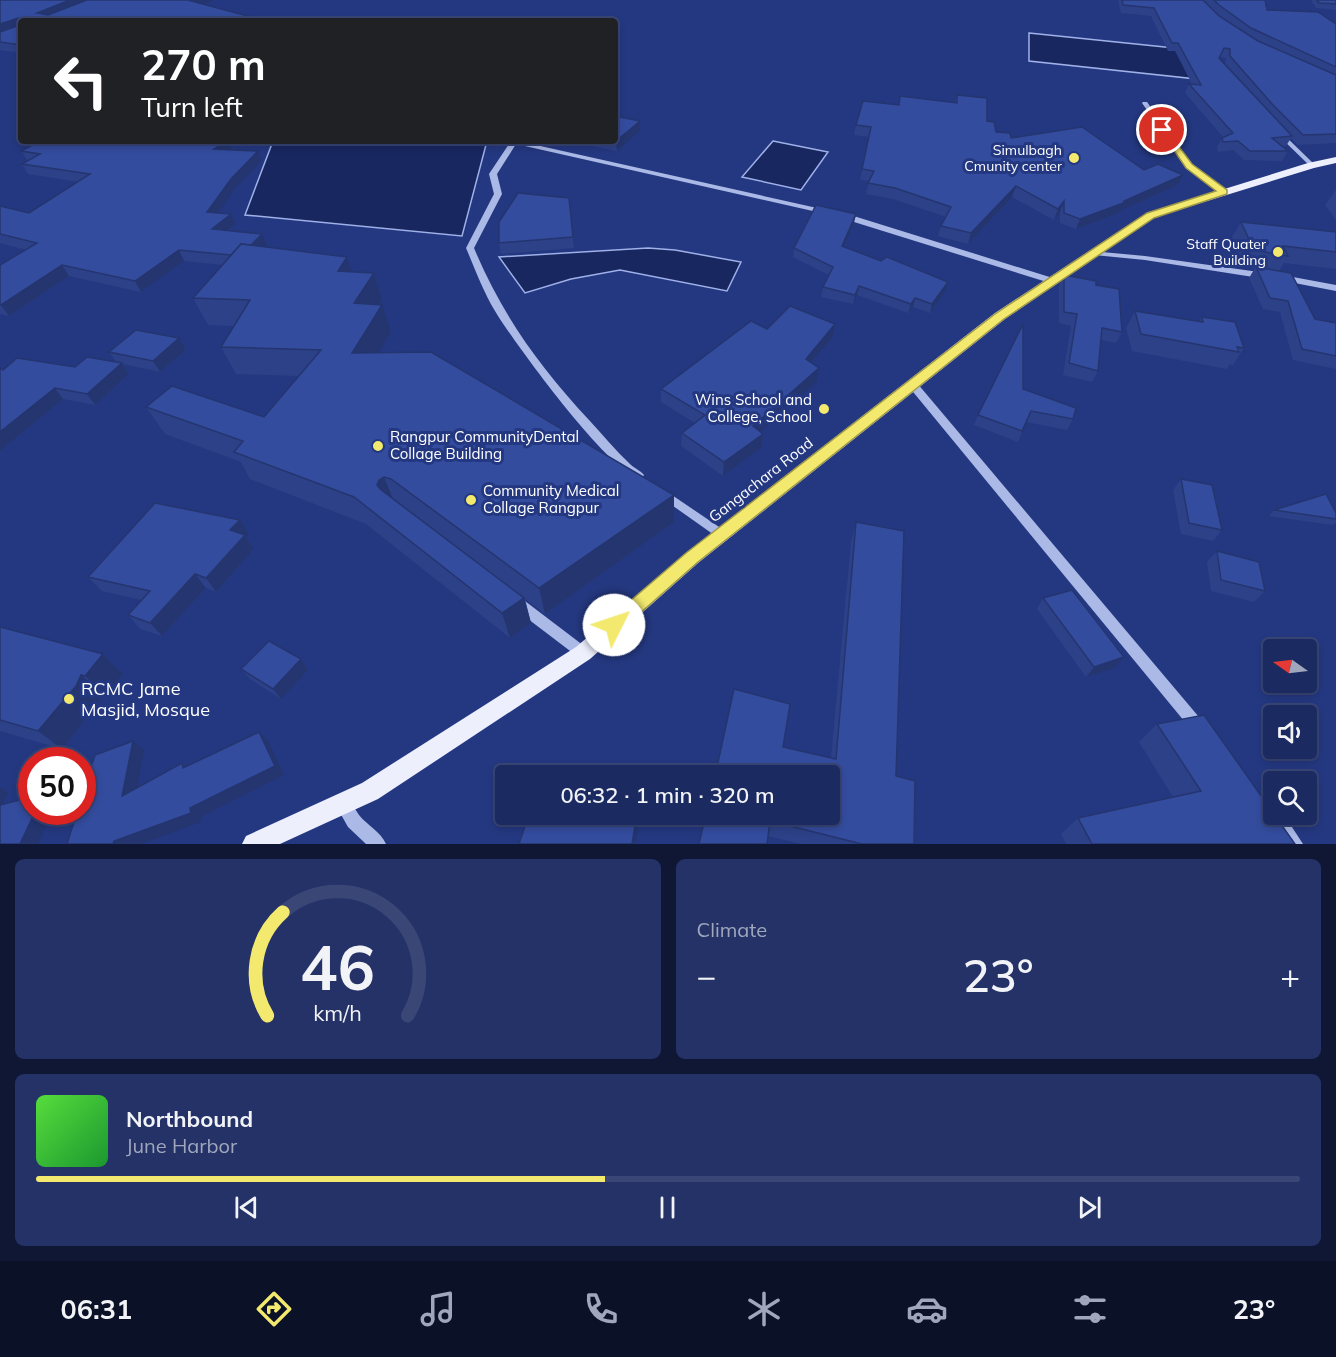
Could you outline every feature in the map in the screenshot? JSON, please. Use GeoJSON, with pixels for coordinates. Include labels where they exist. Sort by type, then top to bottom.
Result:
{"type":"FeatureCollection","features":[{"type":"Feature","properties":{"kind":"main road","name":"Gangachara Road"},"geometry":{"type":"LineString","coordinates":[[254,844],[370,791],[583,652],[721,534],[1000,316],[1150,215],[1312,165],[1336,160]]}},
{"type":"Feature","properties":{"kind":"street"},"geometry":{"type":"LineString","coordinates":[[1145,103],[1189,166],[1223,192]]}},
{"type":"Feature","properties":{"kind":"street"},"geometry":{"type":"LineString","coordinates":[[1274,127],[1312,165]]}},
{"type":"Feature","properties":{"kind":"street"},"geometry":{"type":"LineString","coordinates":[[514,144],[493,174],[498,194],[470,248],[478,271],[510,327],[560,396],[627,468],[646,481]]}},
{"type":"Feature","properties":{"kind":"street"},"geometry":{"type":"LineString","coordinates":[[524,144],[868,221],[1053,281]]}},
{"type":"Feature","properties":{"kind":"street"},"geometry":{"type":"LineString","coordinates":[[1094,253],[1224,268],[1336,288]]}},
{"type":"Feature","properties":{"kind":"street"},"geometry":{"type":"LineString","coordinates":[[913,385],[1211,743]]}},
{"type":"Feature","properties":{"kind":"street"},"geometry":{"type":"LineString","coordinates":[[655,488],[721,534]]}},
{"type":"Feature","properties":{"kind":"street"},"geometry":{"type":"LineString","coordinates":[[508,596],[583,652]]}},
{"type":"Feature","properties":{"kind":"street"},"geometry":{"type":"LineString","coordinates":[[343,804],[354,821],[378,844]]}},
{"type":"Feature","properties":{"kind":"street"},"geometry":{"type":"LineString","coordinates":[[1279,825],[1295,844]]}},
{"type":"Feature","properties":{"kind":"water"},"geometry":{"type":"Polygon","coordinates":[[[1029,33],[1184,49],[1197,79],[1029,61],[1029,33]]]}},
{"type":"Feature","properties":{"kind":"water"},"geometry":{"type":"Polygon","coordinates":[[[773,141],[828,152],[801,190],[742,177],[773,141]]]}},
{"type":"Feature","properties":{"kind":"water"},"geometry":{"type":"Polygon","coordinates":[[[272,144],[486,144],[462,236],[245,215],[272,144]]]}},
{"type":"Feature","properties":{"kind":"water"},"geometry":{"type":"Polygon","coordinates":[[[648,248],[675,250],[741,262],[727,291],[620,270],[571,279],[525,293],[499,257],[648,248]]]}},
{"type":"Feature","properties":{"kind":"building"},"geometry":{"type":"Polygon","coordinates":[[[0,0],[70,0],[37,13],[48,15],[87,0],[194,0],[191,1],[255,18],[18,18],[0,24],[0,0]]]}},
{"type":"Feature","properties":{"kind":"building"},"geometry":{"type":"Polygon","coordinates":[[[1122,0],[1203,0],[1219,16],[1258,41],[1336,75],[1336,134],[1303,135],[1230,56],[1230,49],[1224,48],[1219,58],[1292,136],[1272,138],[1288,151],[1250,151],[1238,141],[1223,142],[1222,138],[1233,133],[1189,84],[1201,85],[1178,43],[1172,43],[1154,8],[1123,5],[1122,0]]]}},
{"type":"Feature","properties":{"kind":"building"},"geometry":{"type":"Polygon","coordinates":[[[1214,0],[1265,0],[1267,10],[1318,12],[1336,24],[1336,67],[1251,28],[1214,0]]]}},
{"type":"Feature","properties":{"kind":"building"},"geometry":{"type":"Polygon","coordinates":[[[1317,0],[1336,0],[1336,4],[1319,3],[1317,0]]]}},
{"type":"Feature","properties":{"kind":"building"},"geometry":{"type":"Polygon","coordinates":[[[18,18],[18,45],[0,42],[0,32],[17,26],[18,18]]]}},
{"type":"Feature","properties":{"kind":"building"},"geometry":{"type":"Polygon","coordinates":[[[957,95],[987,98],[987,121],[994,122],[996,132],[1010,133],[1011,138],[1082,127],[1144,170],[1158,164],[1183,175],[1124,201],[1126,202],[1080,219],[1064,213],[1064,201],[1058,209],[1016,186],[971,233],[941,226],[951,207],[895,188],[868,183],[874,171],[862,169],[871,127],[856,125],[863,101],[899,105],[900,96],[957,103],[957,95]]]}},
{"type":"Feature","properties":{"kind":"building"},"geometry":{"type":"Polygon","coordinates":[[[618,117],[640,121],[618,139],[618,117]]]}},
{"type":"Feature","properties":{"kind":"building"},"geometry":{"type":"Polygon","coordinates":[[[34,144],[222,144],[214,149],[258,151],[231,179],[207,212],[231,214],[212,229],[262,234],[251,245],[241,244],[231,255],[179,250],[135,281],[62,265],[0,305],[0,265],[37,243],[0,234],[0,206],[29,213],[90,174],[22,164],[40,154],[21,151],[34,144]]]}},
{"type":"Feature","properties":{"kind":"building"},"geometry":{"type":"Polygon","coordinates":[[[518,193],[569,198],[573,237],[499,243],[499,222],[518,193]]]}},
{"type":"Feature","properties":{"kind":"building"},"geometry":{"type":"Polygon","coordinates":[[[816,205],[856,214],[842,246],[881,261],[887,257],[948,282],[932,304],[915,298],[911,304],[859,286],[855,295],[823,287],[833,267],[794,248],[816,205]]]}},
{"type":"Feature","properties":{"kind":"building"},"geometry":{"type":"Polygon","coordinates":[[[1241,222],[1336,232],[1336,252],[1283,246],[1288,256],[1254,250],[1241,222]]]}},
{"type":"Feature","properties":{"kind":"building","name":"Community Medical Collage Rangpur"},"geometry":{"type":"Polygon","coordinates":[[[241,244],[347,257],[338,271],[374,273],[354,303],[382,305],[352,353],[431,352],[674,495],[539,588],[391,479],[384,477],[379,480],[377,485],[380,489],[524,598],[502,613],[354,497],[234,452],[243,441],[146,407],[172,386],[264,417],[321,350],[221,347],[250,300],[193,298],[241,244]]]}},
{"type":"Feature","properties":{"kind":"building"},"geometry":{"type":"Polygon","coordinates":[[[1256,267],[1291,273],[1315,319],[1336,323],[1336,356],[1302,349],[1288,301],[1270,298],[1256,267]]]}},
{"type":"Feature","properties":{"kind":"building"},"geometry":{"type":"Polygon","coordinates":[[[1064,275],[1096,281],[1096,285],[1119,289],[1122,332],[1102,328],[1098,371],[1069,363],[1077,314],[1064,312],[1064,275]]]}},
{"type":"Feature","properties":{"kind":"building"},"geometry":{"type":"Polygon","coordinates":[[[790,306],[835,324],[806,359],[819,368],[753,426],[763,434],[724,462],[682,433],[705,415],[661,389],[751,321],[767,329],[790,306]]]}},
{"type":"Feature","properties":{"kind":"building"},"geometry":{"type":"Polygon","coordinates":[[[1135,311],[1203,322],[1202,317],[1235,322],[1244,348],[1237,347],[1239,352],[1141,334],[1135,311]]]}},
{"type":"Feature","properties":{"kind":"building"},"geometry":{"type":"Polygon","coordinates":[[[1023,324],[1023,389],[1076,408],[1073,419],[1031,411],[1022,431],[978,415],[1023,324]]]}},
{"type":"Feature","properties":{"kind":"building"},"geometry":{"type":"Polygon","coordinates":[[[136,330],[179,338],[153,361],[109,352],[136,330]]]}},
{"type":"Feature","properties":{"kind":"building"},"geometry":{"type":"Polygon","coordinates":[[[87,357],[122,363],[87,394],[55,388],[0,432],[0,368],[3,370],[17,358],[75,367],[87,357]]]}},
{"type":"Feature","properties":{"kind":"building"},"geometry":{"type":"Polygon","coordinates":[[[1181,479],[1212,485],[1222,530],[1189,523],[1181,479]]]}},
{"type":"Feature","properties":{"kind":"building"},"geometry":{"type":"Polygon","coordinates":[[[1326,494],[1336,513],[1336,519],[1274,510],[1326,494]]]}},
{"type":"Feature","properties":{"kind":"building"},"geometry":{"type":"Polygon","coordinates":[[[155,503],[240,520],[230,530],[245,535],[206,578],[195,574],[150,623],[128,615],[150,591],[88,577],[155,503]]]}},
{"type":"Feature","properties":{"kind":"building"},"geometry":{"type":"Polygon","coordinates":[[[856,522],[904,531],[896,776],[915,781],[914,844],[862,844],[786,825],[840,825],[840,765],[717,765],[734,689],[790,704],[783,747],[836,759],[856,522]]]}},
{"type":"Feature","properties":{"kind":"building"},"geometry":{"type":"Polygon","coordinates":[[[1217,551],[1259,562],[1265,591],[1221,580],[1217,551]]]}},
{"type":"Feature","properties":{"kind":"building"},"geometry":{"type":"Polygon","coordinates":[[[1072,590],[1124,657],[1094,667],[1043,598],[1072,590]]]}},
{"type":"Feature","properties":{"kind":"building"},"geometry":{"type":"Polygon","coordinates":[[[0,627],[103,654],[85,676],[81,675],[76,686],[38,731],[0,720],[0,627]]]}},
{"type":"Feature","properties":{"kind":"building"},"geometry":{"type":"Polygon","coordinates":[[[269,641],[301,659],[273,689],[241,669],[269,641]]]}},
{"type":"Feature","properties":{"kind":"building"},"geometry":{"type":"Polygon","coordinates":[[[1204,715],[1263,799],[1263,825],[1282,825],[1295,844],[1092,844],[1078,818],[1201,791],[1157,724],[1204,715]]]}},
{"type":"Feature","properties":{"kind":"building"},"geometry":{"type":"Polygon","coordinates":[[[259,732],[275,766],[190,808],[191,813],[114,841],[113,844],[67,844],[73,825],[96,825],[96,755],[133,741],[122,796],[182,763],[183,768],[259,732]]]}},
{"type":"Feature","properties":{"kind":"building"},"geometry":{"type":"Polygon","coordinates":[[[18,800],[18,825],[29,825],[20,844],[0,844],[0,805],[18,800]]]}},
{"type":"Feature","properties":{"kind":"building"},"geometry":{"type":"Polygon","coordinates":[[[525,825],[635,825],[632,844],[519,844],[525,825]]]}},
{"type":"Feature","properties":{"kind":"building"},"geometry":{"type":"Polygon","coordinates":[[[703,825],[769,825],[767,844],[699,844],[703,825]]]}},
{"type":"Feature","properties":{"kind":"place","name":"Simulbagh Cmunity center"},"geometry":{"type":"Point","coordinates":[1074,158]}},
{"type":"Feature","properties":{"kind":"place","name":"Staff Quater Building"},"geometry":{"type":"Point","coordinates":[1278,252]}},
{"type":"Feature","properties":{"kind":"place","name":"Wins School and College, School"},"geometry":{"type":"Point","coordinates":[824,409]}},
{"type":"Feature","properties":{"kind":"place","name":"Rangpur CommunityDental Collage Building"},"geometry":{"type":"Point","coordinates":[378,446]}},
{"type":"Feature","properties":{"kind":"place","name":"Community Medical Collage Rangpur"},"geometry":{"type":"Point","coordinates":[471,500]}},
{"type":"Feature","properties":{"kind":"place","name":"RCMC Jame Masjid, Mosque"},"geometry":{"type":"Point","coordinates":[69,699]}},
{"type":"Feature","properties":{"kind":"route"},"geometry":{"type":"LineString","coordinates":[[614,625],[692,558],[1000,316],[1150,215],[1223,192],[1189,166],[1162,130]]}}]}
